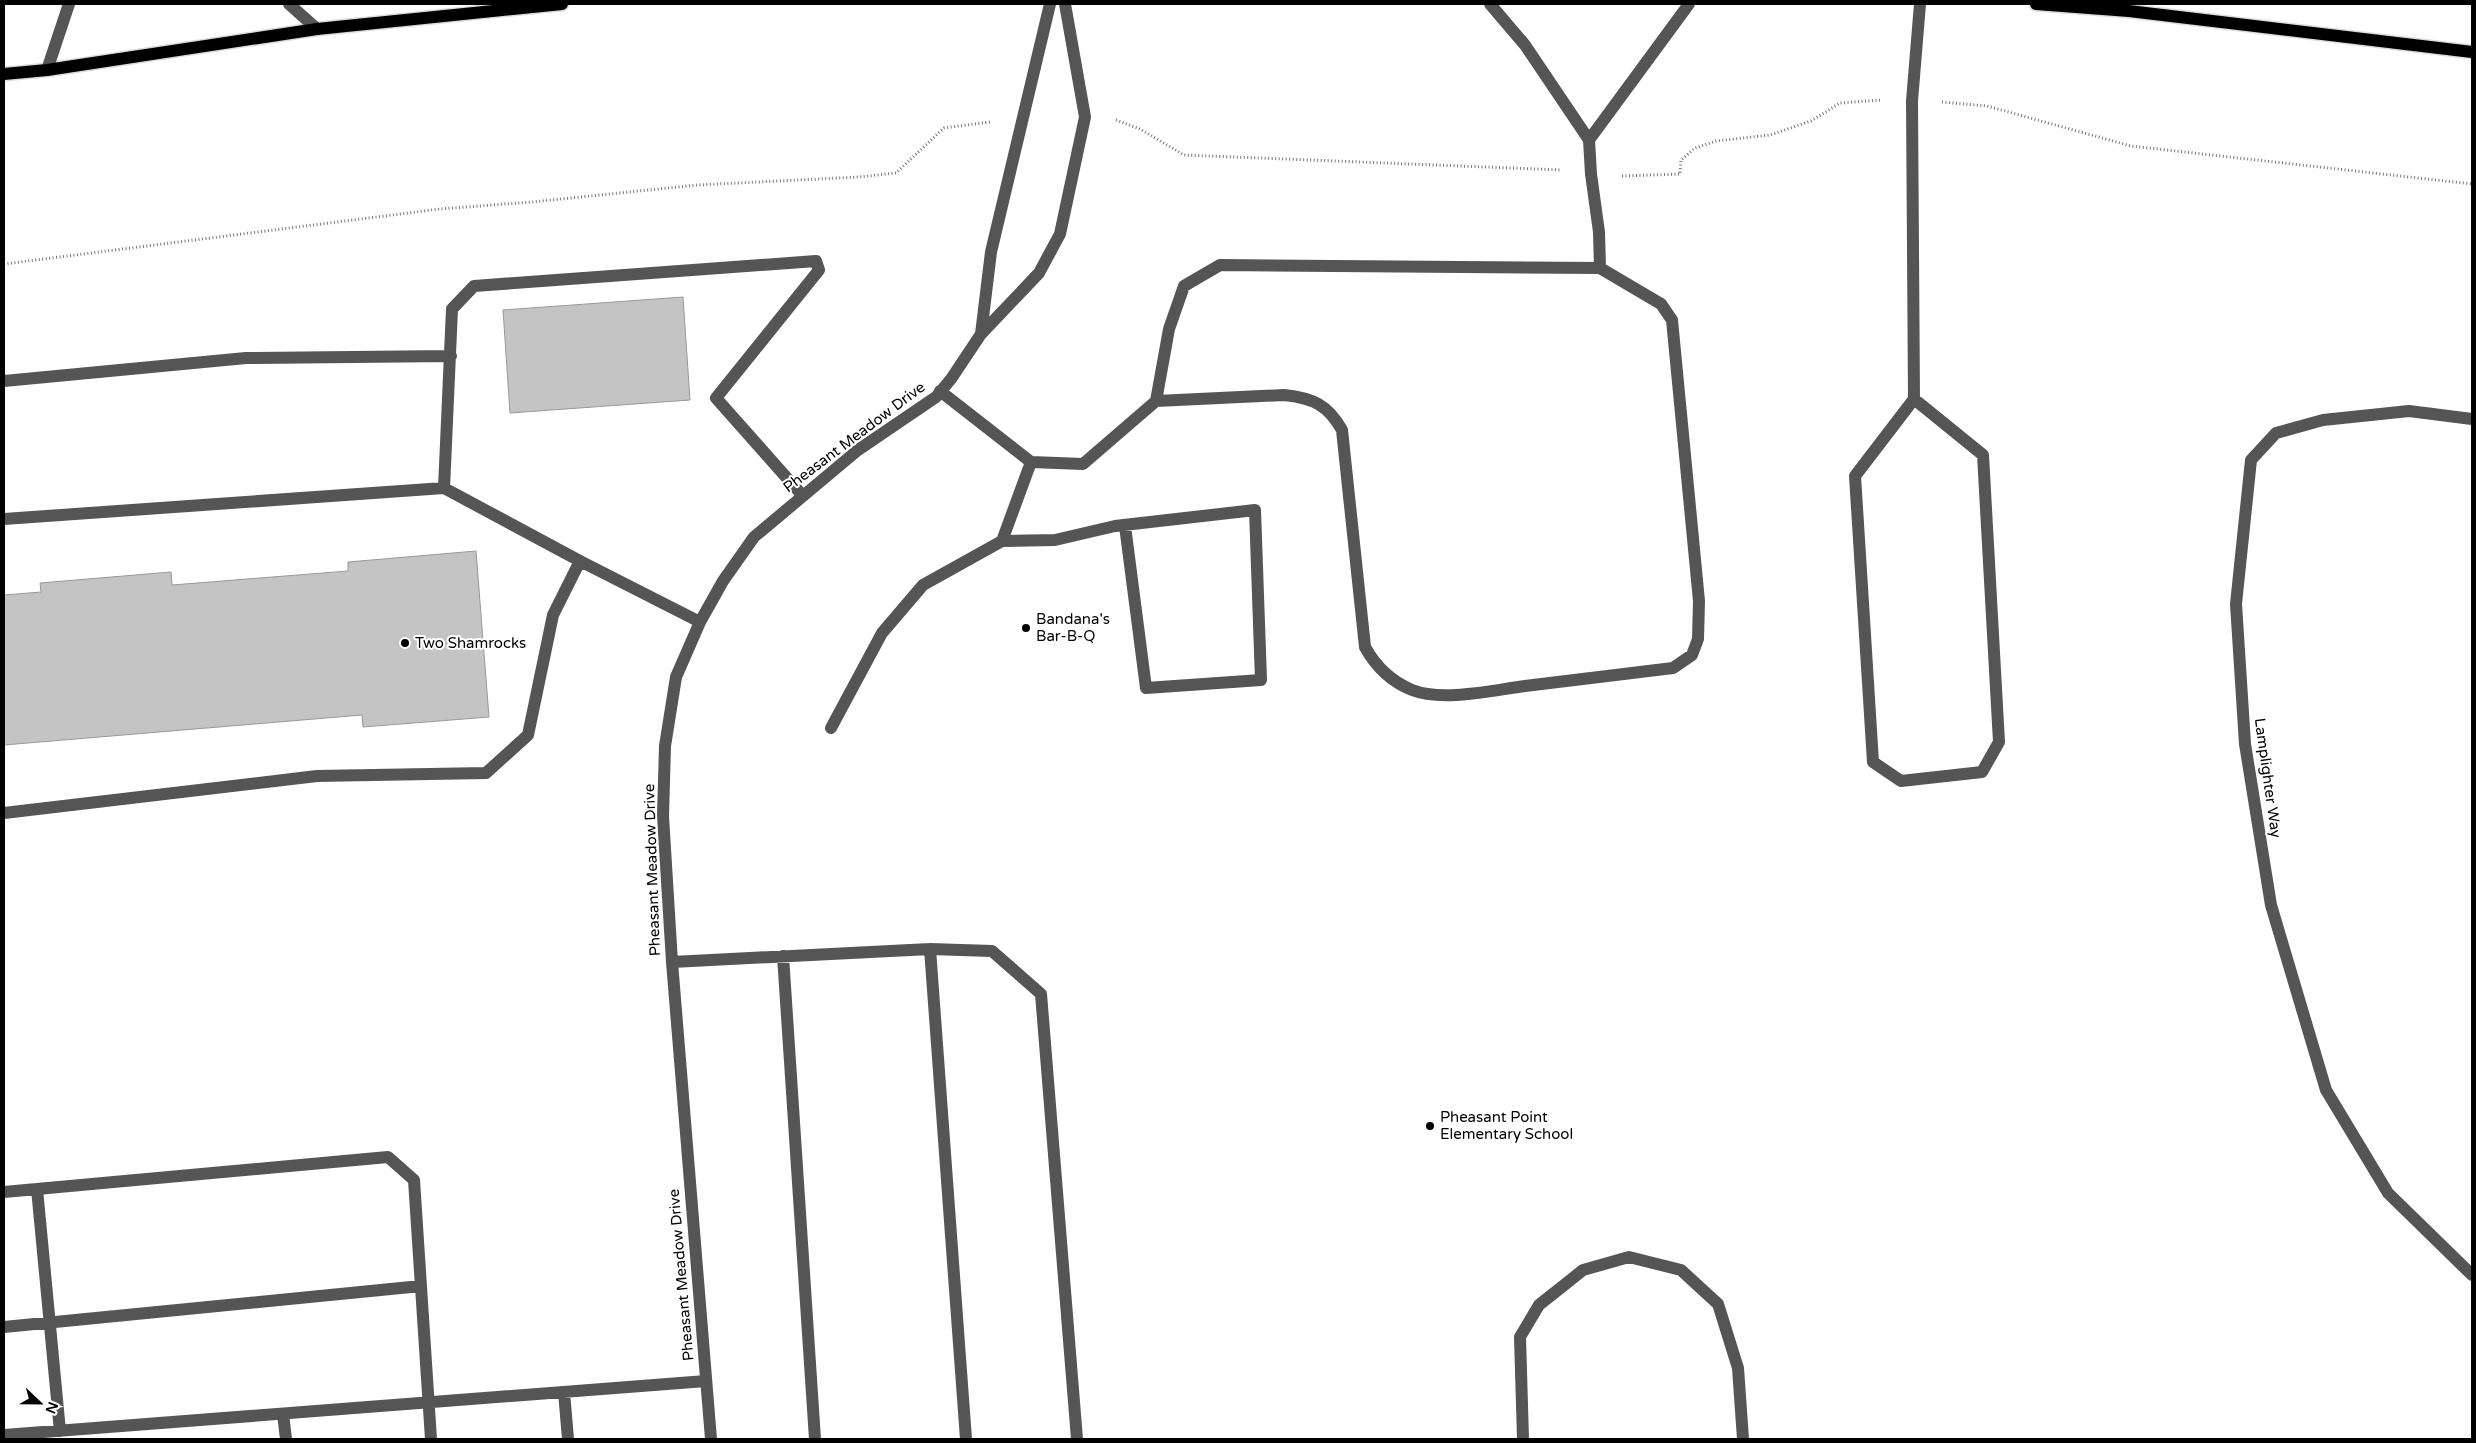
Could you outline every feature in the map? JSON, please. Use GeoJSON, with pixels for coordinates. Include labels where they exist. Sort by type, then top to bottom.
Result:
{"type":"FeatureCollection","features":[{"type":"Feature","properties":{"kind":"main road"},"geometry":{"type":"LineString","coordinates":[[4,74],[47,70],[317,29],[562,4]]}},
{"type":"Feature","properties":{"kind":"main road"},"geometry":{"type":"LineString","coordinates":[[2036,4],[2129,12],[2472,52]]}},
{"type":"Feature","properties":{"kind":"street"},"geometry":{"type":"LineString","coordinates":[[47,70],[69,4]]}},
{"type":"Feature","properties":{"kind":"street"},"geometry":{"type":"LineString","coordinates":[[289,4],[317,29]]}},
{"type":"Feature","properties":{"kind":"street","name":"Pheasant Meadow Drive"},"geometry":{"type":"LineString","coordinates":[[981,334],[991,252],[1050,4]]}},
{"type":"Feature","properties":{"kind":"street","name":"Pheasant Meadow Drive"},"geometry":{"type":"LineString","coordinates":[[711,1439],[672,962],[663,816],[665,746],[676,677],[700,622],[723,581],[754,537],[858,450],[936,396],[951,379],[981,334],[1039,273],[1060,234],[1085,117],[1065,4]]}},
{"type":"Feature","properties":{"kind":"street"},"geometry":{"type":"LineString","coordinates":[[1490,4],[1525,45],[1589,140],[1590,174],[1599,232],[1600,268]]}},
{"type":"Feature","properties":{"kind":"street"},"geometry":{"type":"LineString","coordinates":[[1589,140],[1689,4]]}},
{"type":"Feature","properties":{"kind":"street"},"geometry":{"type":"LineString","coordinates":[[1914,399],[1983,454],[2000,742],[1982,772],[1901,781],[1873,762],[1855,476],[1914,399],[1912,101],[1920,4]]}},
{"type":"Feature","properties":{"kind":"street"},"geometry":{"type":"LineString","coordinates":[[444,488],[452,309],[474,286],[816,261],[819,270],[716,398],[802,495]]}},
{"type":"Feature","properties":{"kind":"street"},"geometry":{"type":"LineString","coordinates":[[940,391],[1031,462],[1082,464],[1156,401],[1284,395],[1302,397],[1320,404],[1334,415],[1342,430],[1346,453],[1365,648],[1374,665],[1390,678],[1413,690],[1439,694],[1464,693],[1673,668],[1692,655],[1698,639],[1699,600],[1672,320],[1661,304],[1600,268],[1220,265],[1184,286],[1170,329],[1156,401]]}},
{"type":"Feature","properties":{"kind":"street"},"geometry":{"type":"LineString","coordinates":[[4,381],[246,358],[451,356]]}},
{"type":"Feature","properties":{"kind":"street","name":"Lamplighter Way"},"geometry":{"type":"LineString","coordinates":[[2472,419],[2409,411],[2324,420],[2276,433],[2251,460],[2236,604],[2245,744],[2271,905],[2326,1090],[2388,1193],[2472,1275]]}},
{"type":"Feature","properties":{"kind":"street"},"geometry":{"type":"LineString","coordinates":[[1002,541],[1031,462]]}},
{"type":"Feature","properties":{"kind":"street"},"geometry":{"type":"LineString","coordinates":[[4,519],[444,488],[580,561],[700,622]]}},
{"type":"Feature","properties":{"kind":"street"},"geometry":{"type":"LineString","coordinates":[[831,728],[882,634],[923,585],[1002,541],[1055,540],[1115,526],[1255,510],[1261,680],[1146,688],[1125,526]]}},
{"type":"Feature","properties":{"kind":"street"},"geometry":{"type":"LineString","coordinates":[[4,813],[317,776],[486,773],[528,735],[553,615],[580,561]]}},
{"type":"Feature","properties":{"kind":"street"},"geometry":{"type":"LineString","coordinates":[[672,962],[930,949],[992,951],[1042,994],[1078,1439]]}},
{"type":"Feature","properties":{"kind":"street"},"geometry":{"type":"LineString","coordinates":[[930,949],[966,1439]]}},
{"type":"Feature","properties":{"kind":"street"},"geometry":{"type":"LineString","coordinates":[[783,956],[815,1439]]}},
{"type":"Feature","properties":{"kind":"street"},"geometry":{"type":"LineString","coordinates":[[4,1192],[388,1156],[414,1180],[431,1439]]}},
{"type":"Feature","properties":{"kind":"street"},"geometry":{"type":"LineString","coordinates":[[37,1189],[60,1431]]}},
{"type":"Feature","properties":{"kind":"street"},"geometry":{"type":"LineString","coordinates":[[1523,1439],[1520,1337],[1539,1305],[1583,1270],[1629,1257],[1681,1270],[1718,1304],[1738,1368],[1743,1439]]}},
{"type":"Feature","properties":{"kind":"street"},"geometry":{"type":"LineString","coordinates":[[4,1327],[421,1286]]}},
{"type":"Feature","properties":{"kind":"street"},"geometry":{"type":"LineString","coordinates":[[4,1435],[706,1381]]}},
{"type":"Feature","properties":{"kind":"street"},"geometry":{"type":"LineString","coordinates":[[564,1392],[568,1439]]}},
{"type":"Feature","properties":{"kind":"street"},"geometry":{"type":"LineString","coordinates":[[283,1414],[286,1439]]}},
{"type":"Feature","properties":{"kind":"path"},"geometry":{"type":"LineString","coordinates":[[1085,117],[1118,120],[1140,128],[1184,155],[1561,170],[1629,176],[1680,174],[1682,160],[1695,148],[1709,144],[1770,135],[1811,121],[1840,103],[1869,100],[1950,102],[1987,106],[2131,146],[2472,184]]}},
{"type":"Feature","properties":{"kind":"path"},"geometry":{"type":"LineString","coordinates":[[4,264],[440,209],[532,202],[697,185],[859,177],[896,173],[944,128],[1023,118]]}},
{"type":"Feature","properties":{"kind":"building"},"geometry":{"type":"Polygon","coordinates":[[[683,297],[690,400],[510,413],[503,310],[683,297]]]}},
{"type":"Feature","properties":{"kind":"building"},"geometry":{"type":"Polygon","coordinates":[[[476,551],[489,717],[363,727],[362,715],[4,745],[4,595],[41,592],[40,583],[171,572],[172,585],[348,571],[348,562],[476,551]]]}},
{"type":"Feature","properties":{"kind":"place","name":"Bandana's Bar-B-Q"},"geometry":{"type":"Point","coordinates":[1026,628]}},
{"type":"Feature","properties":{"kind":"place","name":"Two Shamrocks"},"geometry":{"type":"Point","coordinates":[405,643]}},
{"type":"Feature","properties":{"kind":"place","name":"Pheasant Point Elementary School"},"geometry":{"type":"Point","coordinates":[1430,1126]}}]}
